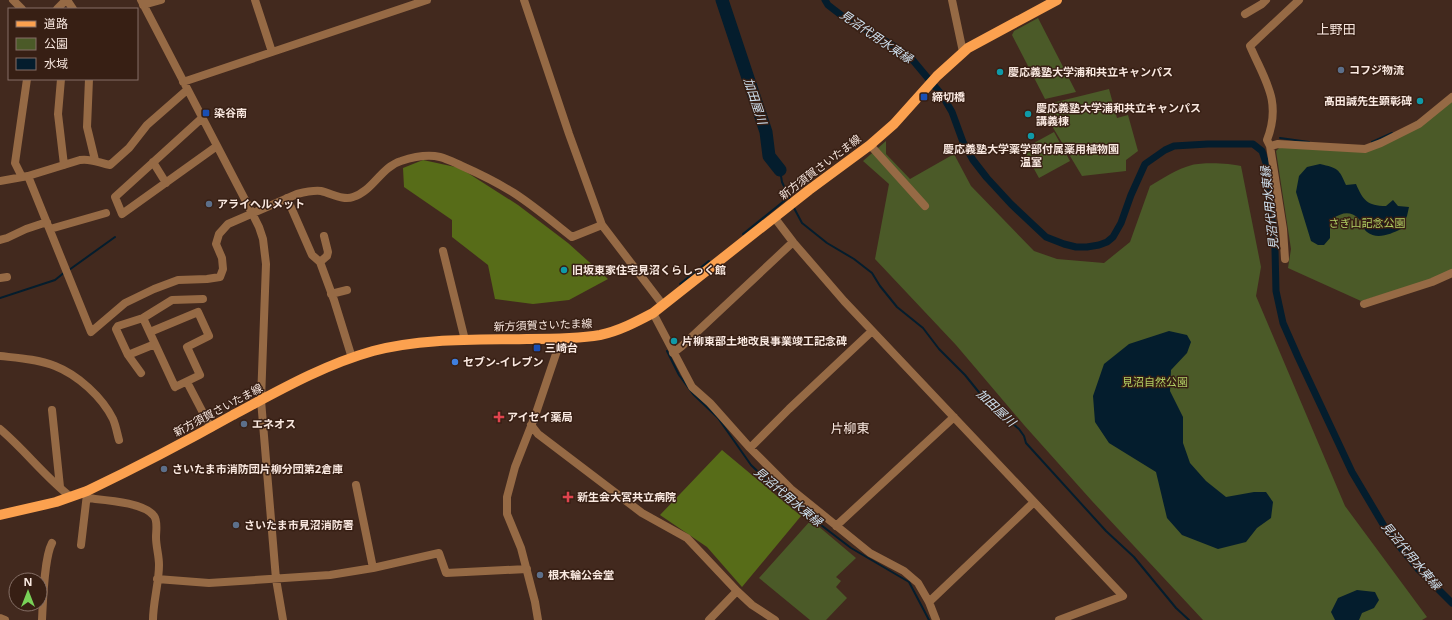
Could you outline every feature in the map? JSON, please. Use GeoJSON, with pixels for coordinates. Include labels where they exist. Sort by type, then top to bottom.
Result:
{"type":"FeatureCollection","features":[{"type":"Feature","properties":{"kind":"main road","name":"新方須賀さいたま線"},"geometry":{"type":"LineString","coordinates":[[0,516],[42,506],[71,496],[87,494],[311,374],[374,351],[396,346],[438,341],[561,339],[601,335],[618,330],[653,313],[774,217],[870,145],[894,124],[937,76],[963,52],[985,37],[1057,0]]}},
{"type":"Feature","properties":{"kind":"street"},"geometry":{"type":"LineString","coordinates":[[13,0],[21,8]]}},
{"type":"Feature","properties":{"kind":"street"},"geometry":{"type":"LineString","coordinates":[[58,8],[67,0]]}},
{"type":"Feature","properties":{"kind":"street"},"geometry":{"type":"LineString","coordinates":[[161,0],[142,2],[259,226],[263,239],[266,280],[261,400],[276,579],[283,620]]}},
{"type":"Feature","properties":{"kind":"street"},"geometry":{"type":"LineString","coordinates":[[255,0],[272,52]]}},
{"type":"Feature","properties":{"kind":"street"},"geometry":{"type":"LineString","coordinates":[[0,181],[25,177],[89,158],[101,164],[110,165],[129,148],[147,125],[185,86],[272,52],[427,0]]}},
{"type":"Feature","properties":{"kind":"street"},"geometry":{"type":"LineString","coordinates":[[524,0],[571,140],[602,225],[663,305]]}},
{"type":"Feature","properties":{"kind":"street"},"geometry":{"type":"LineString","coordinates":[[952,0],[963,52]]}},
{"type":"Feature","properties":{"kind":"street"},"geometry":{"type":"LineString","coordinates":[[1245,14],[1266,0]]}},
{"type":"Feature","properties":{"kind":"street"},"geometry":{"type":"LineString","coordinates":[[1285,259],[1270,146],[1267,140],[1272,127],[1274,107],[1271,94],[1250,46],[1296,1]]}},
{"type":"Feature","properties":{"kind":"street"},"geometry":{"type":"LineString","coordinates":[[27,80],[15,163],[25,177],[49,226],[91,332],[125,303],[154,289],[178,280],[220,277],[223,270],[222,258],[216,244],[219,234],[228,224],[287,198],[308,191],[319,191],[339,197],[353,198],[359,195],[391,165],[423,156],[440,157],[472,170],[514,192],[572,237],[602,225]]}},
{"type":"Feature","properties":{"kind":"street"},"geometry":{"type":"LineString","coordinates":[[61,80],[58,114],[64,165]]}},
{"type":"Feature","properties":{"kind":"street"},"geometry":{"type":"LineString","coordinates":[[89,80],[87,127],[95,160]]}},
{"type":"Feature","properties":{"kind":"street"},"geometry":{"type":"LineString","coordinates":[[1270,146],[1278,144],[1365,149],[1381,143],[1419,124],[1452,98]]}},
{"type":"Feature","properties":{"kind":"street"},"geometry":{"type":"LineString","coordinates":[[202,118],[115,197],[122,214],[217,146]]}},
{"type":"Feature","properties":{"kind":"street"},"geometry":{"type":"LineString","coordinates":[[870,145],[925,206]]}},
{"type":"Feature","properties":{"kind":"street"},"geometry":{"type":"LineString","coordinates":[[153,162],[166,183]]}},
{"type":"Feature","properties":{"kind":"street"},"geometry":{"type":"LineString","coordinates":[[287,198],[312,255],[320,262],[352,358]]}},
{"type":"Feature","properties":{"kind":"street"},"geometry":{"type":"LineString","coordinates":[[0,240],[26,229],[49,226],[106,213]]}},
{"type":"Feature","properties":{"kind":"street"},"geometry":{"type":"LineString","coordinates":[[774,217],[793,242],[844,301],[1123,596],[1059,620]]}},
{"type":"Feature","properties":{"kind":"street"},"geometry":{"type":"LineString","coordinates":[[320,262],[327,256],[328,252],[324,236]]}},
{"type":"Feature","properties":{"kind":"street"},"geometry":{"type":"LineString","coordinates":[[673,353],[793,242]]}},
{"type":"Feature","properties":{"kind":"street"},"geometry":{"type":"LineString","coordinates":[[444,251],[465,340]]}},
{"type":"Feature","properties":{"kind":"street"},"geometry":{"type":"LineString","coordinates":[[1364,304],[1432,282],[1452,273]]}},
{"type":"Feature","properties":{"kind":"street"},"geometry":{"type":"LineString","coordinates":[[331,294],[348,290]]}},
{"type":"Feature","properties":{"kind":"street"},"geometry":{"type":"LineString","coordinates":[[141,373],[128,355],[116,328],[143,318],[172,300],[203,299]]}},
{"type":"Feature","properties":{"kind":"street"},"geometry":{"type":"LineString","coordinates":[[143,318],[175,387],[200,375],[187,347],[209,336],[198,312],[150,332]]}},
{"type":"Feature","properties":{"kind":"street"},"geometry":{"type":"LineString","coordinates":[[653,313],[692,387],[710,403],[750,448],[791,489],[870,553],[904,571],[918,583],[929,602],[933,619]]}},
{"type":"Feature","properties":{"kind":"street"},"geometry":{"type":"LineString","coordinates":[[750,448],[872,331]]}},
{"type":"Feature","properties":{"kind":"street"},"geometry":{"type":"LineString","coordinates":[[538,620],[535,602],[521,548],[509,522],[507,497],[515,467],[561,339]]}},
{"type":"Feature","properties":{"kind":"street"},"geometry":{"type":"LineString","coordinates":[[128,355],[155,344]]}},
{"type":"Feature","properties":{"kind":"street"},"geometry":{"type":"LineString","coordinates":[[0,356],[40,361],[55,366],[68,373],[89,389],[106,408],[112,419],[119,440]]}},
{"type":"Feature","properties":{"kind":"street"},"geometry":{"type":"LineString","coordinates":[[187,382],[211,428]]}},
{"type":"Feature","properties":{"kind":"street"},"geometry":{"type":"LineString","coordinates":[[52,410],[60,487]]}},
{"type":"Feature","properties":{"kind":"street"},"geometry":{"type":"LineString","coordinates":[[836,526],[954,417]]}},
{"type":"Feature","properties":{"kind":"street"},"geometry":{"type":"LineString","coordinates":[[531,425],[538,434],[642,513],[687,538],[752,605],[775,620]]}},
{"type":"Feature","properties":{"kind":"street"},"geometry":{"type":"LineString","coordinates":[[0,429],[17,443],[60,487],[71,496]]}},
{"type":"Feature","properties":{"kind":"street"},"geometry":{"type":"LineString","coordinates":[[356,485],[373,568]]}},
{"type":"Feature","properties":{"kind":"street"},"geometry":{"type":"LineString","coordinates":[[81,545],[87,494],[138,506],[154,516],[156,520],[156,547],[159,566],[153,605],[153,620]]}},
{"type":"Feature","properties":{"kind":"street"},"geometry":{"type":"LineString","coordinates":[[929,602],[1034,502]]}},
{"type":"Feature","properties":{"kind":"street"},"geometry":{"type":"LineString","coordinates":[[42,620],[47,562],[49,548],[52,543]]}},
{"type":"Feature","properties":{"kind":"street"},"geometry":{"type":"LineString","coordinates":[[157,579],[209,583],[330,575],[373,568],[439,553],[446,573],[527,569]]}},
{"type":"Feature","properties":{"kind":"street"},"geometry":{"type":"LineString","coordinates":[[708,620],[737,591]]}},
{"type":"Feature","properties":{"kind":"street"},"geometry":{"type":"LineString","coordinates":[[0,618],[5,620]]}},
{"type":"Feature","properties":{"kind":"green space"},"geometry":{"type":"Polygon","coordinates":[[[1038,18],[1076,92],[1045,99],[1012,35],[1014,31],[1038,18]]]}},
{"type":"Feature","properties":{"kind":"green space"},"geometry":{"type":"Polygon","coordinates":[[[1109,89],[1117,118],[1128,115],[1138,151],[1126,160],[1126,171],[1082,176],[1040,106],[1109,89]]]}},
{"type":"Feature","properties":{"kind":"green space","name":"さぎ山記念公園"},"geometry":{"type":"Polygon","coordinates":[[[1452,100],[1452,270],[1437,278],[1361,301],[1288,268],[1291,249],[1276,151],[1280,147],[1368,150],[1452,100]]]}},
{"type":"Feature","properties":{"kind":"green space"},"geometry":{"type":"Polygon","coordinates":[[[1054,132],[1070,161],[1039,178],[1023,149],[1054,132]]]}},
{"type":"Feature","properties":{"kind":"green space","name":"見沼自然公園"},"geometry":{"type":"Polygon","coordinates":[[[886,141],[886,154],[910,179],[954,154],[971,186],[1034,251],[1057,259],[1104,263],[1130,242],[1150,186],[1176,171],[1192,165],[1216,163],[1241,166],[1261,267],[1256,296],[1345,506],[1427,617],[1422,620],[1203,620],[1092,501],[1024,425],[956,345],[875,259],[889,184],[863,161],[886,141]]]}},
{"type":"Feature","properties":{"kind":"green space"},"geometry":{"type":"Polygon","coordinates":[[[423,160],[460,168],[518,205],[568,243],[608,279],[569,300],[533,304],[495,299],[488,265],[452,237],[452,220],[404,187],[403,168],[423,160]]]}},
{"type":"Feature","properties":{"kind":"green space"},"geometry":{"type":"Polygon","coordinates":[[[722,450],[801,516],[742,587],[707,547],[660,515],[722,450]]]}},
{"type":"Feature","properties":{"kind":"green space"},"geometry":{"type":"Polygon","coordinates":[[[811,520],[856,558],[836,577],[841,581],[836,587],[847,598],[826,620],[810,620],[759,578],[811,520]]]}},
{"type":"Feature","properties":{"kind":"water"},"geometry":{"type":"Polygon","coordinates":[[[1320,164],[1337,170],[1342,176],[1346,185],[1356,184],[1366,201],[1374,205],[1386,206],[1393,200],[1398,206],[1409,207],[1401,229],[1388,234],[1375,236],[1366,231],[1356,216],[1346,213],[1333,218],[1330,228],[1330,238],[1324,245],[1318,245],[1311,241],[1296,192],[1299,176],[1307,167],[1320,164]]]}},
{"type":"Feature","properties":{"kind":"water"},"geometry":{"type":"Polygon","coordinates":[[[1169,331],[1187,335],[1191,342],[1187,353],[1171,370],[1170,391],[1183,417],[1183,443],[1190,463],[1206,481],[1226,497],[1254,492],[1266,492],[1273,502],[1271,518],[1257,528],[1246,542],[1218,549],[1182,535],[1167,518],[1156,472],[1109,443],[1095,422],[1093,396],[1104,364],[1129,344],[1169,331]]]}},
{"type":"Feature","properties":{"kind":"water"},"geometry":{"type":"Polygon","coordinates":[[[1357,590],[1375,592],[1379,600],[1374,608],[1362,613],[1359,620],[1335,620],[1331,612],[1338,598],[1357,590]]]}},
{"type":"Feature","properties":{"kind":"waterway","name":"加田屋川"},"geometry":{"type":"LineString","coordinates":[[722,0],[766,132],[769,156],[780,170]]}},
{"type":"Feature","properties":{"kind":"waterway","name":"見沼代用水東縁"},"geometry":{"type":"LineString","coordinates":[[825,0],[828,5],[841,15],[899,49],[911,58],[942,95],[952,112],[963,142],[973,160],[987,178],[1011,204],[1046,237],[1064,244],[1076,247],[1087,247],[1107,242],[1113,237],[1121,223],[1131,195],[1145,164],[1165,150],[1174,146],[1253,144],[1262,151],[1266,163],[1275,249],[1276,291],[1283,323],[1352,472],[1387,531],[1418,569],[1452,603]]}},
{"type":"Feature","properties":{"kind":"waterway"},"geometry":{"type":"LineString","coordinates":[[1372,142],[1392,133]]}},
{"type":"Feature","properties":{"kind":"waterway"},"geometry":{"type":"LineString","coordinates":[[1280,138],[1309,142]]}},
{"type":"Feature","properties":{"kind":"waterway","name":"加田屋川"},"geometry":{"type":"LineString","coordinates":[[780,170],[782,182],[790,199]]}},
{"type":"Feature","properties":{"kind":"waterway","name":"見沼代用水東縁"},"geometry":{"type":"LineString","coordinates":[[743,234],[789,197]]}},
{"type":"Feature","properties":{"kind":"waterway","name":"加田屋川"},"geometry":{"type":"LineString","coordinates":[[794,208],[802,223],[827,243],[854,259],[872,273],[880,286],[897,307],[923,328],[939,349],[965,375],[986,401],[1019,429],[1024,436],[1026,443],[1106,531],[1134,557],[1176,608],[1189,620]]}},
{"type":"Feature","properties":{"kind":"waterway"},"geometry":{"type":"LineString","coordinates":[[69,270],[115,237]]}},
{"type":"Feature","properties":{"kind":"waterway","name":"見沼代用水東縁"},"geometry":{"type":"LineString","coordinates":[[680,284],[709,261]]}},
{"type":"Feature","properties":{"kind":"waterway"},"geometry":{"type":"LineString","coordinates":[[0,298],[55,280],[65,272]]}},
{"type":"Feature","properties":{"kind":"waterway","name":"見沼代用水東縁"},"geometry":{"type":"LineString","coordinates":[[667,351],[679,375],[693,394],[718,418],[751,465],[787,499],[851,548],[909,582],[929,620]]}},
{"type":"Feature","properties":{"kind":"place","name":"コフジ物流"},"geometry":{"type":"Point","coordinates":[1341,70]}},
{"type":"Feature","properties":{"kind":"place","name":"慶応義塾大学浦和共立キャンパス"},"geometry":{"type":"Point","coordinates":[1000,72]}},
{"type":"Feature","properties":{"kind":"place","name":"締切橋"},"geometry":{"type":"Point","coordinates":[924,97]}},
{"type":"Feature","properties":{"kind":"place","name":"髙田誠先生顕彰碑"},"geometry":{"type":"Point","coordinates":[1420,101]}},
{"type":"Feature","properties":{"kind":"place","name":"染谷南"},"geometry":{"type":"Point","coordinates":[206,113]}},
{"type":"Feature","properties":{"kind":"place","name":"慶応義塾大学浦和共立キャンパス 講義棟"},"geometry":{"type":"Point","coordinates":[1028,114]}},
{"type":"Feature","properties":{"kind":"place","name":"慶応義塾大学薬学部付属薬用植物園 温室"},"geometry":{"type":"Point","coordinates":[1031,136]}},
{"type":"Feature","properties":{"kind":"place","name":"アライヘルメット"},"geometry":{"type":"Point","coordinates":[209,204]}},
{"type":"Feature","properties":{"kind":"place","name":"旧坂東家住宅見沼くらしっく館"},"geometry":{"type":"Point","coordinates":[564,270]}},
{"type":"Feature","properties":{"kind":"place","name":"片柳東部土地改良事業竣工記念碑"},"geometry":{"type":"Point","coordinates":[674,341]}},
{"type":"Feature","properties":{"kind":"place","name":"三崎台"},"geometry":{"type":"Point","coordinates":[537,348]}},
{"type":"Feature","properties":{"kind":"place","name":"セブン-イレブン"},"geometry":{"type":"Point","coordinates":[455,362]}},
{"type":"Feature","properties":{"kind":"place","name":"アイセイ薬局"},"geometry":{"type":"Point","coordinates":[499,417]}},
{"type":"Feature","properties":{"kind":"place","name":"エネオス"},"geometry":{"type":"Point","coordinates":[244,424]}},
{"type":"Feature","properties":{"kind":"place","name":"さいたま市消防団片柳分団第2倉庫"},"geometry":{"type":"Point","coordinates":[164,469]}},
{"type":"Feature","properties":{"kind":"place","name":"新生会大宮共立病院"},"geometry":{"type":"Point","coordinates":[568,497]}},
{"type":"Feature","properties":{"kind":"place","name":"さいたま市見沼消防署"},"geometry":{"type":"Point","coordinates":[236,525]}},
{"type":"Feature","properties":{"kind":"place","name":"根木輪公会堂"},"geometry":{"type":"Point","coordinates":[540,575]}},
{"type":"Feature","properties":{"kind":"district","name":"上野田"},"geometry":{"type":"Point","coordinates":[1336,29]}},
{"type":"Feature","properties":{"kind":"district","name":"片柳東"},"geometry":{"type":"Point","coordinates":[850,428]}}]}
